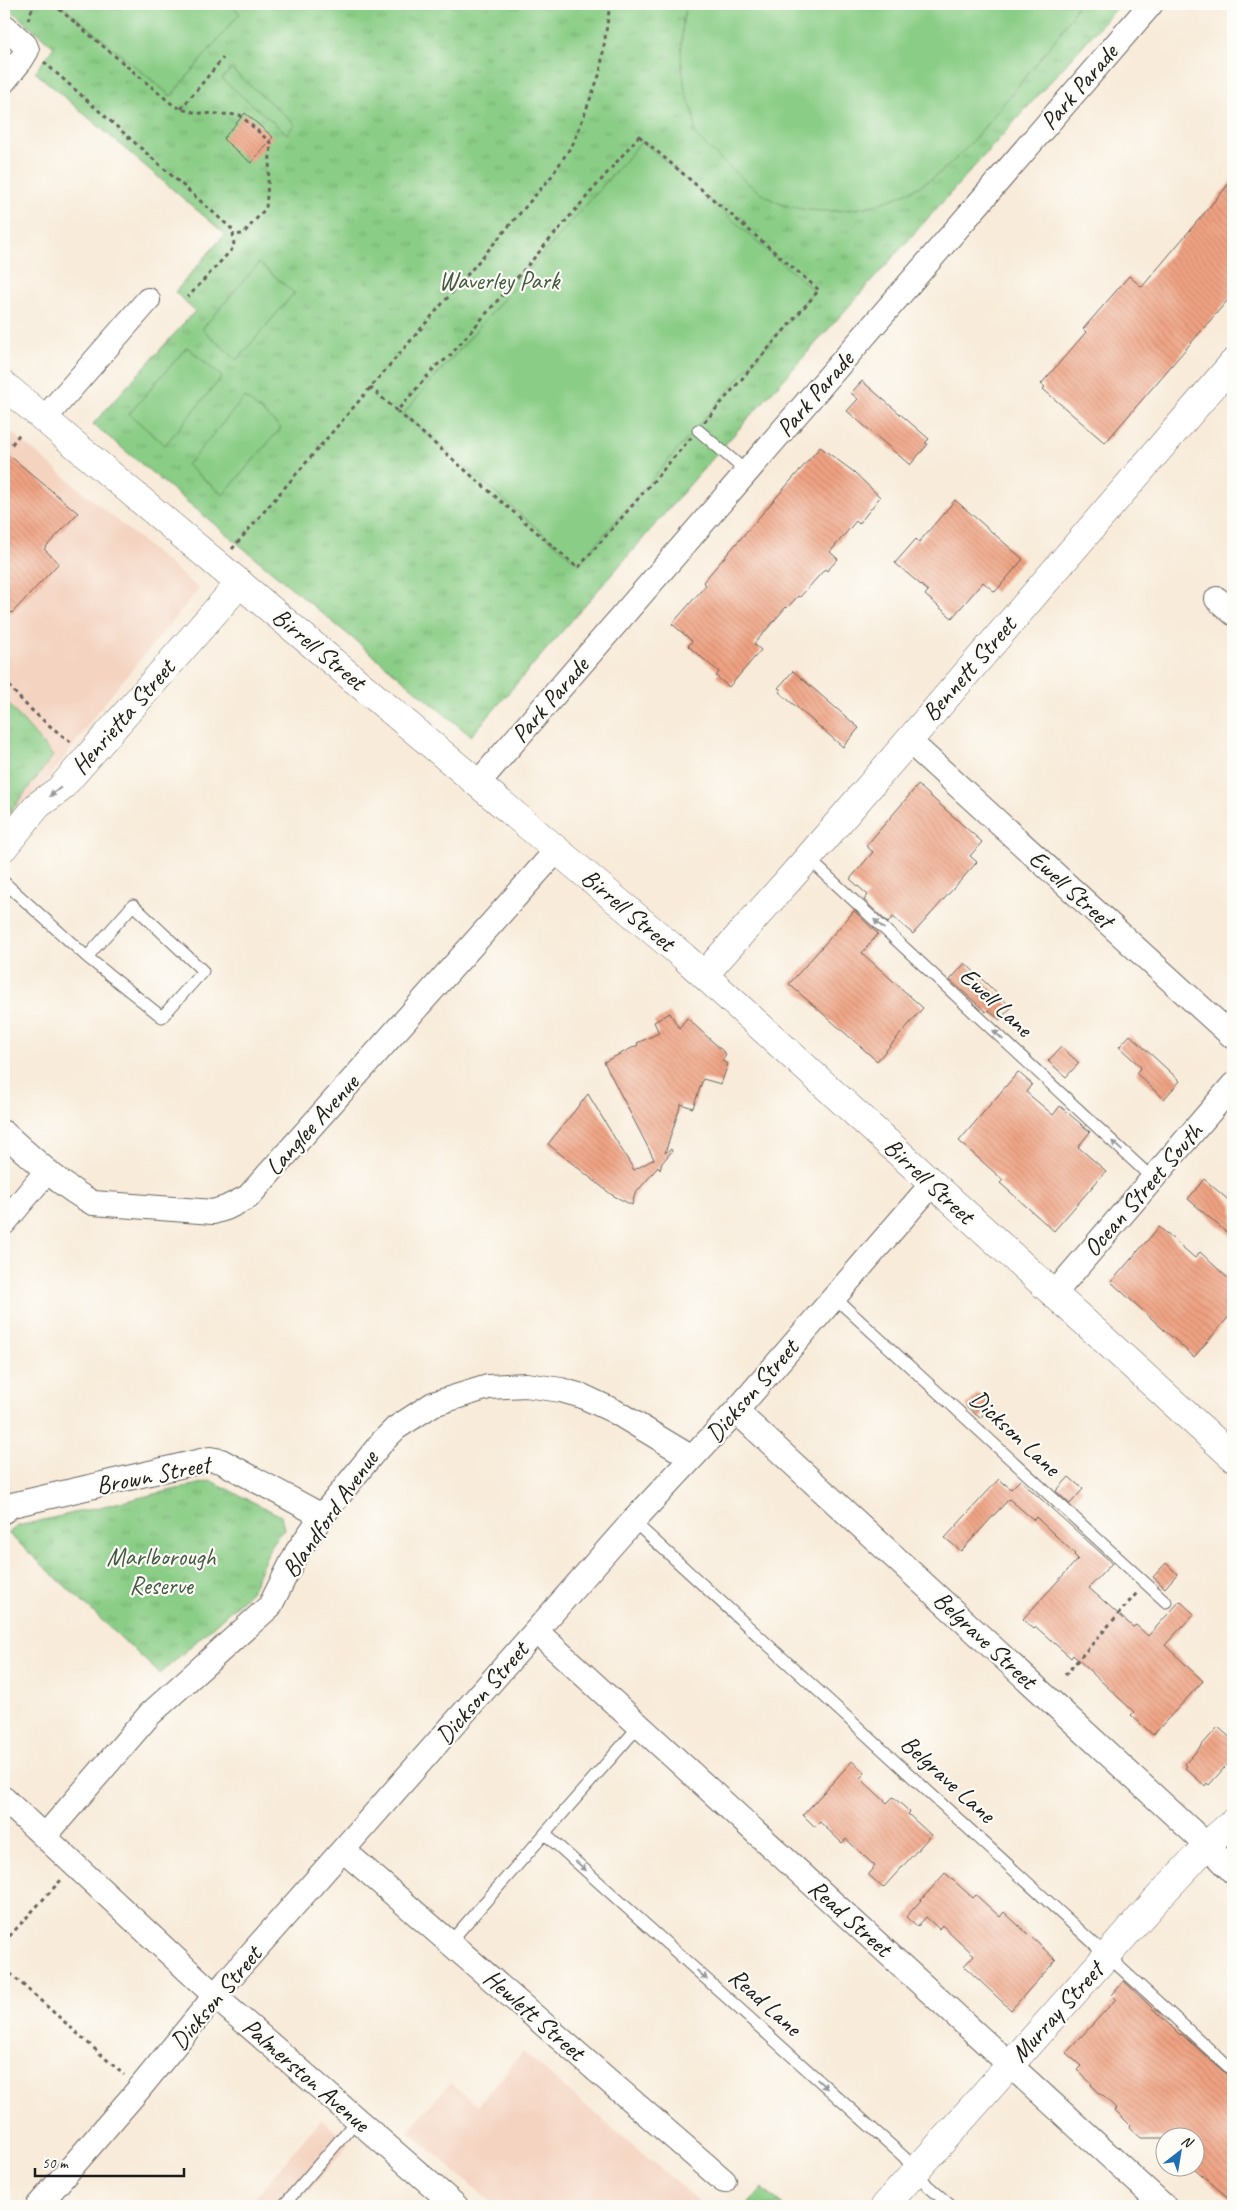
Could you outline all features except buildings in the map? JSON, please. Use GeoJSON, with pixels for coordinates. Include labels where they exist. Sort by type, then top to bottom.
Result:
{"type":"FeatureCollection","features":[{"type":"Feature","properties":{"kind":"main road","name":"Bennett Street"},"geometry":{"type":"LineString","coordinates":[[704,975],[808,858],[1233,363]]}},
{"type":"Feature","properties":{"kind":"main road","name":"Birrell Street"},"geometry":{"type":"LineString","coordinates":[[4,385],[32,425],[240,583],[704,975],[1233,1457]]}},
{"type":"Feature","properties":{"kind":"main road","name":"Henrietta Street"},"geometry":{"type":"LineString","coordinates":[[4,847],[38,805],[60,789],[240,583]]}},
{"type":"Feature","properties":{"kind":"main road","name":"Murray Street"},"geometry":{"type":"LineString","coordinates":[[885,2206],[1206,1845],[1233,1822]]}},
{"type":"Feature","properties":{"kind":"street","name":"Park Parade"},"geometry":{"type":"LineString","coordinates":[[478,783],[748,473],[1151,4]]}},
{"type":"Feature","properties":{"kind":"street"},"geometry":{"type":"LineString","coordinates":[[4,26],[35,56],[4,80]]}},
{"type":"Feature","properties":{"kind":"street"},"geometry":{"type":"LineString","coordinates":[[32,425],[148,300]]}},
{"type":"Feature","properties":{"kind":"street","name":"Ewell Street"},"geometry":{"type":"LineString","coordinates":[[908,740],[1233,1037]]}},
{"type":"Feature","properties":{"kind":"street","name":"Langlee Avenue"},"geometry":{"type":"LineString","coordinates":[[4,1133],[76,1194],[93,1203],[212,1212],[226,1208],[248,1197],[557,850]]}},
{"type":"Feature","properties":{"kind":"street","name":"Ocean Street South"},"geometry":{"type":"LineString","coordinates":[[1053,1295],[1233,1085]]}},
{"type":"Feature","properties":{"kind":"street"},"geometry":{"type":"LineString","coordinates":[[4,1222],[47,1171]]}},
{"type":"Feature","properties":{"kind":"street","name":"Dickson Street"},"geometry":{"type":"LineString","coordinates":[[38,2206],[139,2089],[228,1980],[633,1521],[736,1411],[932,1184]]}},
{"type":"Feature","properties":{"kind":"street","name":"Blandford Avenue"},"geometry":{"type":"LineString","coordinates":[[45,1836],[150,1714],[270,1606],[297,1552],[322,1516],[382,1442],[396,1428],[438,1401],[488,1387],[543,1386],[582,1396],[614,1411],[692,1458]]}},
{"type":"Feature","properties":{"kind":"street","name":"Belgrave Street"},"geometry":{"type":"LineString","coordinates":[[736,1411],[1233,1872]]}},
{"type":"Feature","properties":{"kind":"street","name":"Brown Street"},"geometry":{"type":"LineString","coordinates":[[4,1511],[12,1505],[210,1459],[221,1461],[322,1516]]}},
{"type":"Feature","properties":{"kind":"street","name":"Read Street"},"geometry":{"type":"LineString","coordinates":[[536,1631],[1164,2206]]}},
{"type":"Feature","properties":{"kind":"street","name":"Palmerston Avenue"},"geometry":{"type":"LineString","coordinates":[[4,1799],[216,1997],[456,2206]]}},
{"type":"Feature","properties":{"kind":"street","name":"Hewlett Street"},"geometry":{"type":"LineString","coordinates":[[343,1850],[724,2181]]}},
{"type":"Feature","properties":{"kind":"lane"},"geometry":{"type":"LineString","coordinates":[[698,430],[748,473]]}},
{"type":"Feature","properties":{"kind":"lane","name":"Ewell Lane"},"geometry":{"type":"LineString","coordinates":[[808,858],[1153,1179]]}},
{"type":"Feature","properties":{"kind":"lane"},"geometry":{"type":"LineString","coordinates":[[4,882],[87,957],[162,1017],[203,971],[134,905],[87,957]]}},
{"type":"Feature","properties":{"kind":"lane","name":"Dickson Lane"},"geometry":{"type":"LineString","coordinates":[[834,1297],[1166,1602]]}},
{"type":"Feature","properties":{"kind":"lane","name":"Belgrave Lane"},"geometry":{"type":"LineString","coordinates":[[633,1521],[1233,2071]]}},
{"type":"Feature","properties":{"kind":"lane"},"geometry":{"type":"LineString","coordinates":[[450,1942],[640,1725]]}},
{"type":"Feature","properties":{"kind":"lane","name":"Read Lane"},"geometry":{"type":"LineString","coordinates":[[545,1834],[904,2157],[951,2206]]}},
{"type":"Feature","properties":{"kind":"lane"},"geometry":{"type":"LineString","coordinates":[[283,2206],[357,2120]]}},
{"type":"Feature","properties":{"kind":"path"},"geometry":{"type":"LineString","coordinates":[[27,23],[34,4]]}},
{"type":"Feature","properties":{"kind":"path"},"geometry":{"type":"LineString","coordinates":[[53,4],[173,105],[180,109],[198,113],[240,116],[271,143],[266,208],[243,234],[234,235]]}},
{"type":"Feature","properties":{"kind":"path"},"geometry":{"type":"LineString","coordinates":[[232,549],[551,177],[574,142],[600,73],[610,4]]}},
{"type":"Feature","properties":{"kind":"path"},"geometry":{"type":"LineString","coordinates":[[35,56],[228,224],[234,235],[234,247],[188,297]]}},
{"type":"Feature","properties":{"kind":"path"},"geometry":{"type":"LineString","coordinates":[[180,109],[223,58]]}},
{"type":"Feature","properties":{"kind":"path"},"geometry":{"type":"LineString","coordinates":[[370,387],[578,568],[819,290],[639,136],[448,358],[437,365],[397,410]]}},
{"type":"Feature","properties":{"kind":"path"},"geometry":{"type":"LineString","coordinates":[[4,446],[12,444],[32,425]]}},
{"type":"Feature","properties":{"kind":"path"},"geometry":{"type":"LineString","coordinates":[[4,679],[24,704],[45,723],[89,755]]}},
{"type":"Feature","properties":{"kind":"path"},"geometry":{"type":"LineString","coordinates":[[1065,1675],[1146,1584]]}},
{"type":"Feature","properties":{"kind":"path"},"geometry":{"type":"LineString","coordinates":[[4,1942],[75,1864]]}},
{"type":"Feature","properties":{"kind":"path"},"geometry":{"type":"LineString","coordinates":[[4,1968],[139,2089]]}},
{"type":"Feature","properties":{"kind":"shaded area"},"geometry":{"type":"Polygon","coordinates":[[[4,426],[199,589],[105,702],[4,840],[4,426]]]}},
{"type":"Feature","properties":{"kind":"shaded area"},"geometry":{"type":"Polygon","coordinates":[[[523,2052],[704,2206],[496,2206],[408,2131],[450,2083],[478,2105],[523,2052]]]}},
{"type":"Feature","properties":{"kind":"shaded area"},"geometry":{"type":"Polygon","coordinates":[[[321,2119],[349,2144],[295,2206],[248,2206],[321,2119]]]}},
{"type":"Feature","properties":{"kind":"green space","name":"Waverley Park"},"geometry":{"type":"Polygon","coordinates":[[[4,4],[1120,4],[720,450],[471,736],[93,424],[195,311],[175,292],[225,234],[35,72],[54,47],[4,4]]]}},
{"type":"Feature","properties":{"kind":"green space"},"geometry":{"type":"Polygon","coordinates":[[[60,4],[229,4],[240,13],[171,96],[60,4]]]}},
{"type":"Feature","properties":{"kind":"green space"},"geometry":{"type":"Polygon","coordinates":[[[687,4],[1078,4],[1056,38],[988,123],[971,143],[942,171],[925,183],[886,201],[865,207],[823,211],[802,209],[781,204],[771,199],[736,173],[695,135],[694,116],[685,90],[681,57],[683,19],[687,4]]]}},
{"type":"Feature","properties":{"kind":"green space"},"geometry":{"type":"Polygon","coordinates":[[[231,69],[295,124],[287,134],[222,79],[231,69]]]}},
{"type":"Feature","properties":{"kind":"green space"},"geometry":{"type":"Polygon","coordinates":[[[642,141],[814,291],[579,564],[403,414],[642,141]]]}},
{"type":"Feature","properties":{"kind":"green space"},"geometry":{"type":"Polygon","coordinates":[[[259,263],[294,293],[237,360],[202,329],[259,263]]]}},
{"type":"Feature","properties":{"kind":"green space"},"geometry":{"type":"Polygon","coordinates":[[[187,347],[222,377],[165,445],[129,414],[187,347]]]}},
{"type":"Feature","properties":{"kind":"green space"},"geometry":{"type":"Polygon","coordinates":[[[245,397],[281,428],[223,495],[187,465],[245,397]]]}},
{"type":"Feature","properties":{"kind":"green space"},"geometry":{"type":"Polygon","coordinates":[[[4,699],[53,756],[4,820],[4,699]]]}},
{"type":"Feature","properties":{"kind":"green space","name":"Marlborough Reserve"},"geometry":{"type":"Polygon","coordinates":[[[211,1481],[281,1516],[284,1529],[272,1543],[251,1592],[160,1674],[8,1533],[18,1526],[211,1481]]]}},
{"type":"Feature","properties":{"kind":"green space"},"geometry":{"type":"Polygon","coordinates":[[[762,2188],[783,2206],[747,2206],[762,2188]]]}}]}
